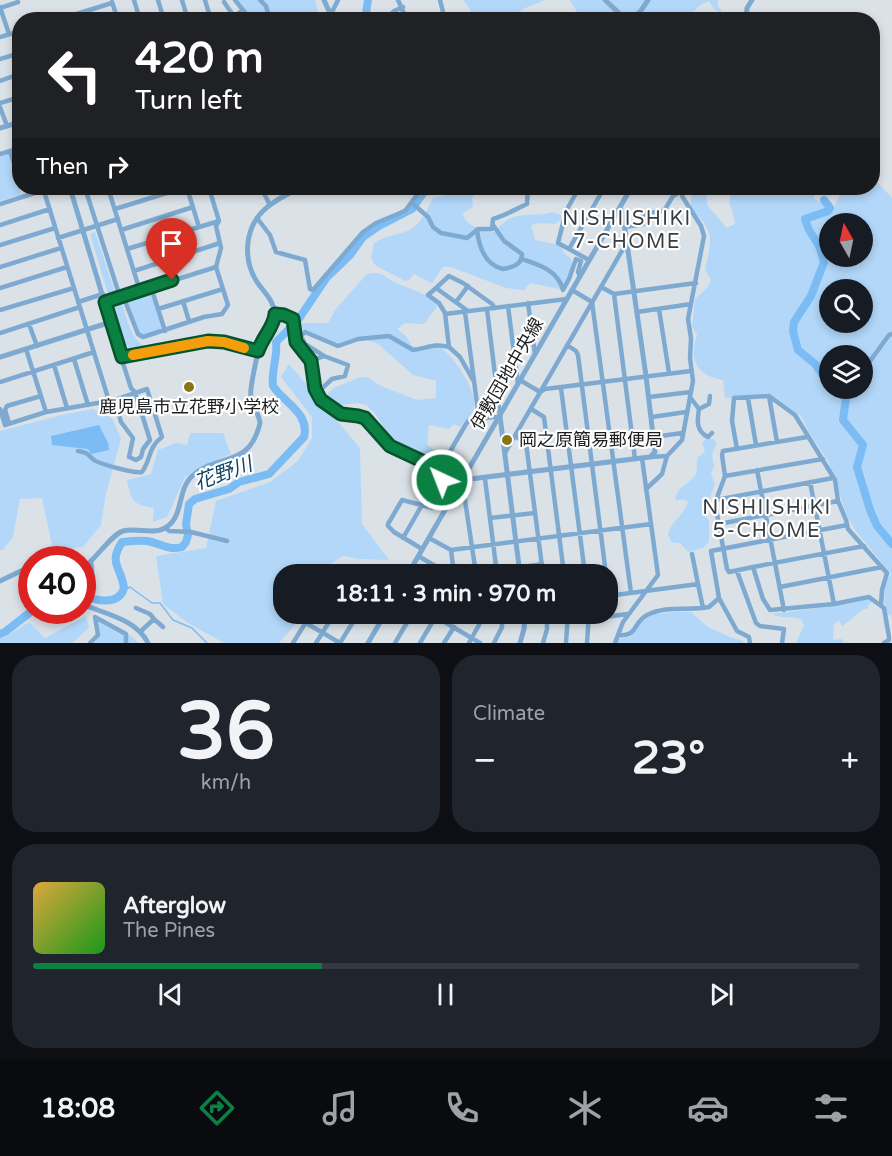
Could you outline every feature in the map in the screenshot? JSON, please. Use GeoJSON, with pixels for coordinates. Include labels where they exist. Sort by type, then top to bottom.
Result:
{"type":"FeatureCollection","features":[{"type":"Feature","properties":{"kind":"street"},"geometry":{"type":"LineString","coordinates":[[89,0],[92,9]]}},
{"type":"Feature","properties":{"kind":"street"},"geometry":{"type":"LineString","coordinates":[[236,0],[243,10],[240,12]]}},
{"type":"Feature","properties":{"kind":"street"},"geometry":{"type":"LineString","coordinates":[[398,0],[404,12]]}},
{"type":"Feature","properties":{"kind":"street"},"geometry":{"type":"LineString","coordinates":[[605,0],[618,12]]}},
{"type":"Feature","properties":{"kind":"street"},"geometry":{"type":"LineString","coordinates":[[82,12],[112,1]]}},
{"type":"Feature","properties":{"kind":"street"},"geometry":{"type":"LineString","coordinates":[[9,34],[0,8],[18,2]]}},
{"type":"Feature","properties":{"kind":"street"},"geometry":{"type":"LineString","coordinates":[[224,2],[231,12]]}},
{"type":"Feature","properties":{"kind":"street"},"geometry":{"type":"LineString","coordinates":[[393,12],[403,8]]}},
{"type":"Feature","properties":{"kind":"street"},"geometry":{"type":"LineString","coordinates":[[0,37],[12,33]]}},
{"type":"Feature","properties":{"kind":"street"},"geometry":{"type":"LineString","coordinates":[[0,105],[3,127]]}},
{"type":"Feature","properties":{"kind":"street"},"geometry":{"type":"LineString","coordinates":[[0,154],[10,151],[12,157]]}},
{"type":"Feature","properties":{"kind":"street"},"geometry":{"type":"LineString","coordinates":[[45,195],[94,352],[121,422],[133,438],[128,454],[130,459],[136,460],[149,442],[147,431],[135,392],[131,388],[72,195]]}},
{"type":"Feature","properties":{"kind":"street"},"geometry":{"type":"LineString","coordinates":[[87,195],[121,297],[138,334],[147,337],[189,321],[222,314],[228,305],[216,267],[220,256],[216,226],[219,221],[211,195]]}},
{"type":"Feature","properties":{"kind":"street"},"geometry":{"type":"LineString","coordinates":[[111,195],[140,291]]}},
{"type":"Feature","properties":{"kind":"street"},"geometry":{"type":"LineString","coordinates":[[115,209],[162,195]]}},
{"type":"Feature","properties":{"kind":"street"},"geometry":{"type":"LineString","coordinates":[[188,195],[199,227]]}},
{"type":"Feature","properties":{"kind":"street"},"geometry":{"type":"LineString","coordinates":[[265,195],[270,205]]}},
{"type":"Feature","properties":{"kind":"street"},"geometry":{"type":"LineString","coordinates":[[166,528],[173,521],[185,486],[192,475],[243,454],[253,442],[260,423],[250,392],[258,351],[262,340],[273,324],[275,314],[271,302],[256,281],[249,262],[249,238],[257,218],[270,205],[287,195]]}},
{"type":"Feature","properties":{"kind":"street"},"geometry":{"type":"LineString","coordinates":[[257,218],[270,235],[275,250],[304,260],[310,289],[313,290],[363,232],[376,223],[415,205],[419,195]]}},
{"type":"Feature","properties":{"kind":"street"},"geometry":{"type":"LineString","coordinates":[[415,205],[443,234],[467,238],[477,230],[490,230],[493,219],[502,217],[510,210],[527,204],[528,195]]}},
{"type":"Feature","properties":{"kind":"street"},"geometry":{"type":"LineString","coordinates":[[575,195],[566,211],[558,243],[589,260]]}},
{"type":"Feature","properties":{"kind":"street"},"geometry":{"type":"LineString","coordinates":[[569,249],[600,195]]}},
{"type":"Feature","properties":{"kind":"street","name":"伊敷団地中央線"},"geometry":{"type":"LineString","coordinates":[[414,564],[443,507],[464,477],[500,416],[627,195]]}},
{"type":"Feature","properties":{"kind":"street"},"geometry":{"type":"LineString","coordinates":[[625,227],[644,224],[642,214],[664,211],[675,195]]}},
{"type":"Feature","properties":{"kind":"street"},"geometry":{"type":"LineString","coordinates":[[646,489],[663,474],[667,456],[682,440],[694,376],[691,371],[691,338],[688,319],[703,232],[682,195]]}},
{"type":"Feature","properties":{"kind":"street"},"geometry":{"type":"LineString","coordinates":[[0,204],[24,196]]}},
{"type":"Feature","properties":{"kind":"street"},"geometry":{"type":"LineString","coordinates":[[121,230],[193,207]]}},
{"type":"Feature","properties":{"kind":"street"},"geometry":{"type":"LineString","coordinates":[[620,207],[625,227],[652,417],[654,452],[650,457]]}},
{"type":"Feature","properties":{"kind":"street"},"geometry":{"type":"LineString","coordinates":[[0,225],[50,209]]}},
{"type":"Feature","properties":{"kind":"street"},"geometry":{"type":"LineString","coordinates":[[58,237],[118,219]]}},
{"type":"Feature","properties":{"kind":"street"},"geometry":{"type":"LineString","coordinates":[[127,249],[219,221]]}},
{"type":"Feature","properties":{"kind":"street"},"geometry":{"type":"LineString","coordinates":[[477,230],[482,251],[498,268],[518,265],[522,254],[504,241],[493,225]]}},
{"type":"Feature","properties":{"kind":"street"},"geometry":{"type":"LineString","coordinates":[[0,245],[56,228]]}},
{"type":"Feature","properties":{"kind":"street"},"geometry":{"type":"LineString","coordinates":[[505,453],[627,242]]}},
{"type":"Feature","properties":{"kind":"street"},"geometry":{"type":"LineString","coordinates":[[134,271],[220,243]]}},
{"type":"Feature","properties":{"kind":"street"},"geometry":{"type":"LineString","coordinates":[[0,267],[62,248]]}},
{"type":"Feature","properties":{"kind":"street"},"geometry":{"type":"LineString","coordinates":[[522,259],[552,272],[559,278],[563,290],[576,259],[581,261],[578,272],[580,276]]}},
{"type":"Feature","properties":{"kind":"street"},"geometry":{"type":"LineString","coordinates":[[0,288],[68,267]]}},
{"type":"Feature","properties":{"kind":"street"},"geometry":{"type":"LineString","coordinates":[[105,302],[216,267]]}},
{"type":"Feature","properties":{"kind":"street"},"geometry":{"type":"LineString","coordinates":[[449,347],[445,314],[436,300],[428,295],[448,276],[468,286],[495,308]]}},
{"type":"Feature","properties":{"kind":"street"},"geometry":{"type":"LineString","coordinates":[[601,287],[614,294],[696,283]]}},
{"type":"Feature","properties":{"kind":"street"},"geometry":{"type":"LineString","coordinates":[[456,302],[468,286]]}},
{"type":"Feature","properties":{"kind":"street"},"geometry":{"type":"LineString","coordinates":[[151,287],[165,331]]}},
{"type":"Feature","properties":{"kind":"street"},"geometry":{"type":"LineString","coordinates":[[0,310],[74,288]]}},
{"type":"Feature","properties":{"kind":"street"},"geometry":{"type":"LineString","coordinates":[[436,288],[467,311],[479,419]]}},
{"type":"Feature","properties":{"kind":"street"},"geometry":{"type":"LineString","coordinates":[[158,309],[222,289]]}},
{"type":"Feature","properties":{"kind":"street"},"geometry":{"type":"LineString","coordinates":[[572,290],[592,302]]}},
{"type":"Feature","properties":{"kind":"street"},"geometry":{"type":"LineString","coordinates":[[0,333],[29,324],[103,294]]}},
{"type":"Feature","properties":{"kind":"street"},"geometry":{"type":"LineString","coordinates":[[614,294],[635,459]]}},
{"type":"Feature","properties":{"kind":"street"},"geometry":{"type":"LineString","coordinates":[[445,314],[567,299]]}},
{"type":"Feature","properties":{"kind":"street"},"geometry":{"type":"LineString","coordinates":[[183,301],[189,321]]}},
{"type":"Feature","properties":{"kind":"street"},"geometry":{"type":"LineString","coordinates":[[592,302],[631,593]]}},
{"type":"Feature","properties":{"kind":"street"},"geometry":{"type":"LineString","coordinates":[[528,303],[535,354]]}},
{"type":"Feature","properties":{"kind":"street"},"geometry":{"type":"LineString","coordinates":[[637,312],[691,304]]}},
{"type":"Feature","properties":{"kind":"street"},"geometry":{"type":"LineString","coordinates":[[508,306],[519,382],[540,392],[691,371]]}},
{"type":"Feature","properties":{"kind":"street"},"geometry":{"type":"LineString","coordinates":[[486,309],[519,564]]}},
{"type":"Feature","properties":{"kind":"street"},"geometry":{"type":"LineString","coordinates":[[659,309],[669,374]]}},
{"type":"Feature","properties":{"kind":"street"},"geometry":{"type":"LineString","coordinates":[[275,314],[284,315],[294,322],[294,337],[311,361],[317,393],[328,406],[341,414],[365,418],[390,446],[435,467],[442,476],[437,498],[443,507],[433,508],[402,500],[388,524],[394,532],[422,549]]}},
{"type":"Feature","properties":{"kind":"street"},"geometry":{"type":"LineString","coordinates":[[0,357],[111,322]]}},
{"type":"Feature","properties":{"kind":"street"},"geometry":{"type":"LineString","coordinates":[[29,324],[37,346]]}},
{"type":"Feature","properties":{"kind":"street"},"geometry":{"type":"LineString","coordinates":[[305,344],[301,336],[303,332],[338,346],[358,339],[389,336],[413,351],[435,344],[449,347],[460,357],[474,383]]}},
{"type":"Feature","properties":{"kind":"street"},"geometry":{"type":"LineString","coordinates":[[873,357],[892,334]]}},
{"type":"Feature","properties":{"kind":"street"},"geometry":{"type":"LineString","coordinates":[[294,337],[324,356],[348,365],[345,376],[332,379],[317,393]]}},
{"type":"Feature","properties":{"kind":"street"},"geometry":{"type":"LineString","coordinates":[[122,357],[208,341],[224,342],[258,351]]}},
{"type":"Feature","properties":{"kind":"street"},"geometry":{"type":"LineString","coordinates":[[567,345],[576,351],[605,564]]}},
{"type":"Feature","properties":{"kind":"street"},"geometry":{"type":"LineString","coordinates":[[27,349],[46,412]]}},
{"type":"Feature","properties":{"kind":"street"},"geometry":{"type":"LineString","coordinates":[[0,382],[94,352]]}},
{"type":"Feature","properties":{"kind":"street"},"geometry":{"type":"LineString","coordinates":[[311,361],[324,356]]}},
{"type":"Feature","properties":{"kind":"street"},"geometry":{"type":"LineString","coordinates":[[74,359],[88,405]]}},
{"type":"Feature","properties":{"kind":"street"},"geometry":{"type":"LineString","coordinates":[[54,365],[67,408]]}},
{"type":"Feature","properties":{"kind":"street"},"geometry":{"type":"LineString","coordinates":[[561,388],[584,564]]}},
{"type":"Feature","properties":{"kind":"street"},"geometry":{"type":"LineString","coordinates":[[0,409],[5,425],[46,412],[112,401],[147,389],[162,437],[152,447],[146,466],[139,473],[104,465],[94,460],[87,452],[78,451]]}},
{"type":"Feature","properties":{"kind":"street"},"geometry":{"type":"LineString","coordinates":[[649,397],[690,394]]}},
{"type":"Feature","properties":{"kind":"street"},"geometry":{"type":"LineString","coordinates":[[690,394],[699,409],[698,428],[705,436],[712,434]]}},
{"type":"Feature","properties":{"kind":"street"},"geometry":{"type":"LineString","coordinates":[[9,423],[5,410],[7,406],[41,396]]}},
{"type":"Feature","properties":{"kind":"street"},"geometry":{"type":"LineString","coordinates":[[699,409],[709,404],[710,396]]}},
{"type":"Feature","properties":{"kind":"street"},"geometry":{"type":"LineString","coordinates":[[769,396],[777,442]]}},
{"type":"Feature","properties":{"kind":"street"},"geometry":{"type":"LineString","coordinates":[[737,449],[732,421],[734,398],[773,397],[795,415],[833,478],[838,501],[851,533],[887,573],[881,605]]}},
{"type":"Feature","properties":{"kind":"street"},"geometry":{"type":"LineString","coordinates":[[748,398],[756,445]]}},
{"type":"Feature","properties":{"kind":"street"},"geometry":{"type":"LineString","coordinates":[[531,408],[544,417],[563,564]]}},
{"type":"Feature","properties":{"kind":"street"},"geometry":{"type":"LineString","coordinates":[[652,417],[686,412]]}},
{"type":"Feature","properties":{"kind":"street"},"geometry":{"type":"LineString","coordinates":[[475,564],[464,477],[448,459],[448,455],[469,420],[500,416]]}},
{"type":"Feature","properties":{"kind":"street"},"geometry":{"type":"LineString","coordinates":[[147,431],[159,427]]}},
{"type":"Feature","properties":{"kind":"street"},"geometry":{"type":"LineString","coordinates":[[654,437],[682,434]]}},
{"type":"Feature","properties":{"kind":"street"},"geometry":{"type":"LineString","coordinates":[[515,436],[526,443],[542,564]]}},
{"type":"Feature","properties":{"kind":"street"},"geometry":{"type":"LineString","coordinates":[[807,437],[723,451],[725,476],[716,500],[729,572],[864,546]]}},
{"type":"Feature","properties":{"kind":"street"},"geometry":{"type":"LineString","coordinates":[[464,477],[508,476],[667,456]]}},
{"type":"Feature","properties":{"kind":"street"},"geometry":{"type":"LineString","coordinates":[[615,643],[628,614],[658,575],[642,458]]}},
{"type":"Feature","properties":{"kind":"street"},"geometry":{"type":"LineString","coordinates":[[725,476],[823,459]]}},
{"type":"Feature","properties":{"kind":"street"},"geometry":{"type":"LineString","coordinates":[[757,471],[784,610]]}},
{"type":"Feature","properties":{"kind":"street"},"geometry":{"type":"LineString","coordinates":[[485,478],[496,564]]}},
{"type":"Feature","properties":{"kind":"street"},"geometry":{"type":"LineString","coordinates":[[716,500],[833,478]]}},
{"type":"Feature","properties":{"kind":"street"},"geometry":{"type":"LineString","coordinates":[[810,482],[834,604]]}},
{"type":"Feature","properties":{"kind":"street"},"geometry":{"type":"LineString","coordinates":[[719,524],[838,501]]}},
{"type":"Feature","properties":{"kind":"street"},"geometry":{"type":"LineString","coordinates":[[403,538],[422,505]]}},
{"type":"Feature","properties":{"kind":"street"},"geometry":{"type":"LineString","coordinates":[[490,518],[535,513]]}},
{"type":"Feature","properties":{"kind":"street"},"geometry":{"type":"LineString","coordinates":[[429,538],[451,550],[651,524]]}},
{"type":"Feature","properties":{"kind":"street"},"geometry":{"type":"LineString","coordinates":[[750,643],[749,637],[737,631],[719,598],[711,551],[847,525]]}},
{"type":"Feature","properties":{"kind":"street"},"geometry":{"type":"LineString","coordinates":[[96,557],[122,531],[166,528],[169,531],[228,541]]}},
{"type":"Feature","properties":{"kind":"street"},"geometry":{"type":"LineString","coordinates":[[451,550],[453,564]]}},
{"type":"Feature","properties":{"kind":"street"},"geometry":{"type":"LineString","coordinates":[[692,554],[703,608]]}},
{"type":"Feature","properties":{"kind":"street"},"geometry":{"type":"LineString","coordinates":[[418,556],[432,564]]}},
{"type":"Feature","properties":{"kind":"street"},"geometry":{"type":"LineString","coordinates":[[753,567],[766,606],[775,610],[834,604],[870,597],[884,608],[889,637],[884,643]]}},
{"type":"Feature","properties":{"kind":"street"},"geometry":{"type":"LineString","coordinates":[[780,587],[882,567]]}},
{"type":"Feature","properties":{"kind":"street"},"geometry":{"type":"LineString","coordinates":[[737,571],[753,620],[760,626],[784,629],[782,643]]}},
{"type":"Feature","properties":{"kind":"street"},"geometry":{"type":"LineString","coordinates":[[0,581],[18,572]]}},
{"type":"Feature","properties":{"kind":"street"},"geometry":{"type":"LineString","coordinates":[[618,595],[698,584]]}},
{"type":"Feature","properties":{"kind":"street"},"geometry":{"type":"LineString","coordinates":[[618,635],[632,633],[641,619],[651,613],[703,608],[715,604],[719,598]]}},
{"type":"Feature","properties":{"kind":"street"},"geometry":{"type":"LineString","coordinates":[[136,608],[150,614],[163,627]]}},
{"type":"Feature","properties":{"kind":"street"},"geometry":{"type":"LineString","coordinates":[[96,610],[133,626],[148,643]]}},
{"type":"Feature","properties":{"kind":"street"},"geometry":{"type":"LineString","coordinates":[[618,615],[628,614]]}},
{"type":"Feature","properties":{"kind":"street"},"geometry":{"type":"LineString","coordinates":[[90,643],[98,635],[95,617],[126,634],[126,643]]}},
{"type":"Feature","properties":{"kind":"street"},"geometry":{"type":"LineString","coordinates":[[140,632],[154,619]]}},
{"type":"Feature","properties":{"kind":"street"},"geometry":{"type":"LineString","coordinates":[[293,643],[305,624]]}},
{"type":"Feature","properties":{"kind":"street"},"geometry":{"type":"LineString","coordinates":[[308,624],[340,643],[352,624]]}},
{"type":"Feature","properties":{"kind":"street"},"geometry":{"type":"LineString","coordinates":[[316,643],[328,624]]}},
{"type":"Feature","properties":{"kind":"street"},"geometry":{"type":"LineString","coordinates":[[368,643],[379,624]]}},
{"type":"Feature","properties":{"kind":"street"},"geometry":{"type":"LineString","coordinates":[[395,643],[406,624]]}},
{"type":"Feature","properties":{"kind":"street"},"geometry":{"type":"LineString","coordinates":[[420,643],[431,624]]}},
{"type":"Feature","properties":{"kind":"street"},"geometry":{"type":"LineString","coordinates":[[449,624],[471,641],[480,643]]}},
{"type":"Feature","properties":{"kind":"street"},"geometry":{"type":"LineString","coordinates":[[471,641],[480,624]]}},
{"type":"Feature","properties":{"kind":"street"},"geometry":{"type":"LineString","coordinates":[[494,643],[502,624]]}},
{"type":"Feature","properties":{"kind":"street"},"geometry":{"type":"LineString","coordinates":[[520,643],[524,624]]}},
{"type":"Feature","properties":{"kind":"street"},"geometry":{"type":"LineString","coordinates":[[543,643],[547,624]]}},
{"type":"Feature","properties":{"kind":"street"},"geometry":{"type":"LineString","coordinates":[[566,643],[567,624]]}},
{"type":"Feature","properties":{"kind":"street"},"geometry":{"type":"LineString","coordinates":[[587,643],[588,624]]}},
{"type":"Feature","properties":{"kind":"street"},"geometry":{"type":"LineString","coordinates":[[444,643],[454,627]]}},
{"type":"Feature","properties":{"kind":"shaded area"},"geometry":{"type":"Polygon","coordinates":[[[237,0],[315,0],[318,12],[247,12],[237,0]]]}},
{"type":"Feature","properties":{"kind":"shaded area"},"geometry":{"type":"Polygon","coordinates":[[[463,0],[545,0],[518,12],[470,12],[463,0]]]}},
{"type":"Feature","properties":{"kind":"shaded area"},"geometry":{"type":"Polygon","coordinates":[[[570,0],[718,0],[721,10],[719,12],[714,9],[709,1],[700,5],[694,12],[577,12],[570,0]]]}},
{"type":"Feature","properties":{"kind":"shaded area"},"geometry":{"type":"Polygon","coordinates":[[[7,153],[9,155],[12,164],[12,195],[19,195],[0,201],[0,156],[7,153]]]}},
{"type":"Feature","properties":{"kind":"shaded area"},"geometry":{"type":"Polygon","coordinates":[[[880,185],[892,198],[892,616],[886,614],[884,598],[886,584],[891,574],[855,530],[847,516],[828,461],[801,416],[771,395],[725,398],[723,380],[701,371],[694,359],[694,344],[697,335],[692,326],[695,299],[707,288],[711,280],[705,270],[710,247],[709,233],[692,209],[692,195],[707,195],[707,205],[727,228],[735,224],[730,203],[731,195],[814,195],[814,198],[832,211],[840,195],[880,195],[880,185]]]}},
{"type":"Feature","properties":{"kind":"shaded area"},"geometry":{"type":"Polygon","coordinates":[[[447,195],[474,195],[473,207],[463,213],[464,218],[475,227],[494,232],[514,217],[552,212],[561,215],[561,219],[555,224],[531,225],[535,240],[560,245],[571,259],[571,271],[567,279],[560,289],[530,283],[524,290],[506,288],[451,267],[443,267],[432,283],[414,274],[405,281],[375,265],[371,258],[374,243],[413,228],[425,215],[433,198],[447,195]]]}},
{"type":"Feature","properties":{"kind":"shaded area"},"geometry":{"type":"Polygon","coordinates":[[[95,232],[114,294],[108,294],[90,234],[95,232]]]}},
{"type":"Feature","properties":{"kind":"shaded area"},"geometry":{"type":"Polygon","coordinates":[[[376,273],[423,294],[438,305],[424,324],[405,323],[397,329],[406,336],[412,346],[422,349],[439,345],[458,366],[473,394],[473,411],[461,427],[454,424],[449,429],[429,425],[427,444],[444,459],[443,464],[393,442],[374,412],[366,405],[357,403],[335,406],[324,397],[334,388],[358,378],[367,377],[381,386],[417,400],[436,398],[436,381],[413,375],[378,344],[357,337],[337,345],[317,335],[297,329],[303,323],[328,323],[335,310],[367,274],[376,273]]]}},
{"type":"Feature","properties":{"kind":"shaded area"},"geometry":{"type":"Polygon","coordinates":[[[148,290],[151,292],[162,329],[143,336],[139,333],[125,299],[148,290]]]}},
{"type":"Feature","properties":{"kind":"shaded area"},"geometry":{"type":"Polygon","coordinates":[[[121,301],[133,334],[141,344],[147,347],[132,349],[124,344],[112,305],[121,301]]]}},
{"type":"Feature","properties":{"kind":"shaded area"},"geometry":{"type":"Polygon","coordinates":[[[289,364],[360,448],[362,524],[389,560],[343,556],[330,564],[273,564],[273,624],[296,624],[279,643],[224,643],[188,623],[163,604],[156,556],[206,548],[216,501],[270,482],[298,461],[312,438],[312,417],[281,377],[289,364]]]}},
{"type":"Feature","properties":{"kind":"shaded area"},"geometry":{"type":"Polygon","coordinates":[[[93,409],[112,418],[121,439],[106,494],[101,525],[84,546],[52,546],[42,498],[20,499],[13,537],[3,550],[0,550],[0,431],[93,409]]]}},
{"type":"Feature","properties":{"kind":"shaded area"},"geometry":{"type":"Polygon","coordinates":[[[99,425],[109,450],[91,454],[88,449],[52,445],[51,436],[99,425]]]}},
{"type":"Feature","properties":{"kind":"shaded area"},"geometry":{"type":"Polygon","coordinates":[[[190,433],[223,433],[231,454],[185,477],[167,517],[153,522],[154,508],[141,505],[134,500],[127,480],[151,474],[158,450],[176,443],[187,445],[190,433]]]}},
{"type":"Feature","properties":{"kind":"shaded area"},"geometry":{"type":"Polygon","coordinates":[[[707,438],[717,443],[712,454],[714,466],[711,474],[715,484],[704,513],[709,521],[709,542],[703,548],[688,552],[680,543],[671,542],[668,534],[688,502],[675,500],[679,490],[694,476],[697,470],[697,460],[705,452],[702,443],[707,438]]]}},
{"type":"Feature","properties":{"kind":"shaded area"},"geometry":{"type":"Polygon","coordinates":[[[870,599],[872,602],[868,608],[846,624],[842,626],[839,620],[834,624],[833,640],[842,639],[844,643],[796,643],[804,625],[801,619],[772,614],[826,607],[870,599]]]}},
{"type":"Feature","properties":{"kind":"shaded area"},"geometry":{"type":"Polygon","coordinates":[[[691,612],[708,627],[745,643],[616,643],[618,639],[630,637],[643,619],[655,614],[691,612]]]}},
{"type":"Feature","properties":{"kind":"shaded area"},"geometry":{"type":"Polygon","coordinates":[[[97,620],[133,637],[138,643],[95,643],[97,620]]]}},
{"type":"Feature","properties":{"kind":"shaded area"},"geometry":{"type":"Polygon","coordinates":[[[26,624],[31,624],[45,638],[71,624],[88,624],[89,628],[72,643],[0,643],[0,638],[4,638],[26,624]]]}},
{"type":"Feature","properties":{"kind":"waterway","name":"花野川"},"geometry":{"type":"LineString","coordinates":[[366,12],[368,0]]}},
{"type":"Feature","properties":{"kind":"waterway","name":"花野川"},"geometry":{"type":"LineString","coordinates":[[96,599],[117,598],[124,588],[116,560],[122,542],[144,541],[168,547],[182,547],[188,535],[186,524],[189,504],[195,499],[229,489],[239,482],[269,474],[304,437],[305,429],[300,415],[273,386],[276,342],[298,320],[327,277],[350,255],[363,237],[412,209],[422,195]]}},
{"type":"Feature","properties":{"kind":"waterway"},"geometry":{"type":"LineString","coordinates":[[819,370],[798,350],[793,331],[794,322],[811,296],[824,262],[819,246],[805,219],[828,211],[830,208],[824,200]]}},
{"type":"Feature","properties":{"kind":"waterway"},"geometry":{"type":"LineString","coordinates":[[846,399],[843,420],[863,445],[857,467],[870,510],[877,526],[892,544]]}},
{"type":"Feature","properties":{"kind":"waterway"},"geometry":{"type":"LineString","coordinates":[[123,591],[130,587],[152,603],[160,603],[173,620],[192,628],[207,643]]}},
{"type":"Feature","properties":{"kind":"waterway","name":"花野川"},"geometry":{"type":"LineString","coordinates":[[0,634],[18,622]]}},
{"type":"Feature","properties":{"kind":"slow traffic"},"geometry":{"type":"LineString","coordinates":[[133,355],[208,341],[224,342],[244,348]]}},
{"type":"Feature","properties":{"kind":"place","name":"鹿児島市立花野小学校"},"geometry":{"type":"Point","coordinates":[189,387]}},
{"type":"Feature","properties":{"kind":"place","name":"岡之原簡易郵便局"},"geometry":{"type":"Point","coordinates":[507,440]}},
{"type":"Feature","properties":{"kind":"district","name":"NISHIISHIKI 7-CHOME"},"geometry":{"type":"Point","coordinates":[627,230]}},
{"type":"Feature","properties":{"kind":"district","name":"NISHIISHIKI 5-CHOME"},"geometry":{"type":"Point","coordinates":[767,518]}},
{"type":"Feature","properties":{"kind":"route"},"geometry":{"type":"LineString","coordinates":[[172,280],[105,302],[122,357],[208,341],[224,342],[258,351],[262,340],[273,324],[275,314],[290,317],[295,326],[294,337],[297,344],[307,354],[314,369],[315,389],[321,400],[341,414],[365,418],[390,446],[435,467],[442,476],[442,480]]}}]}
